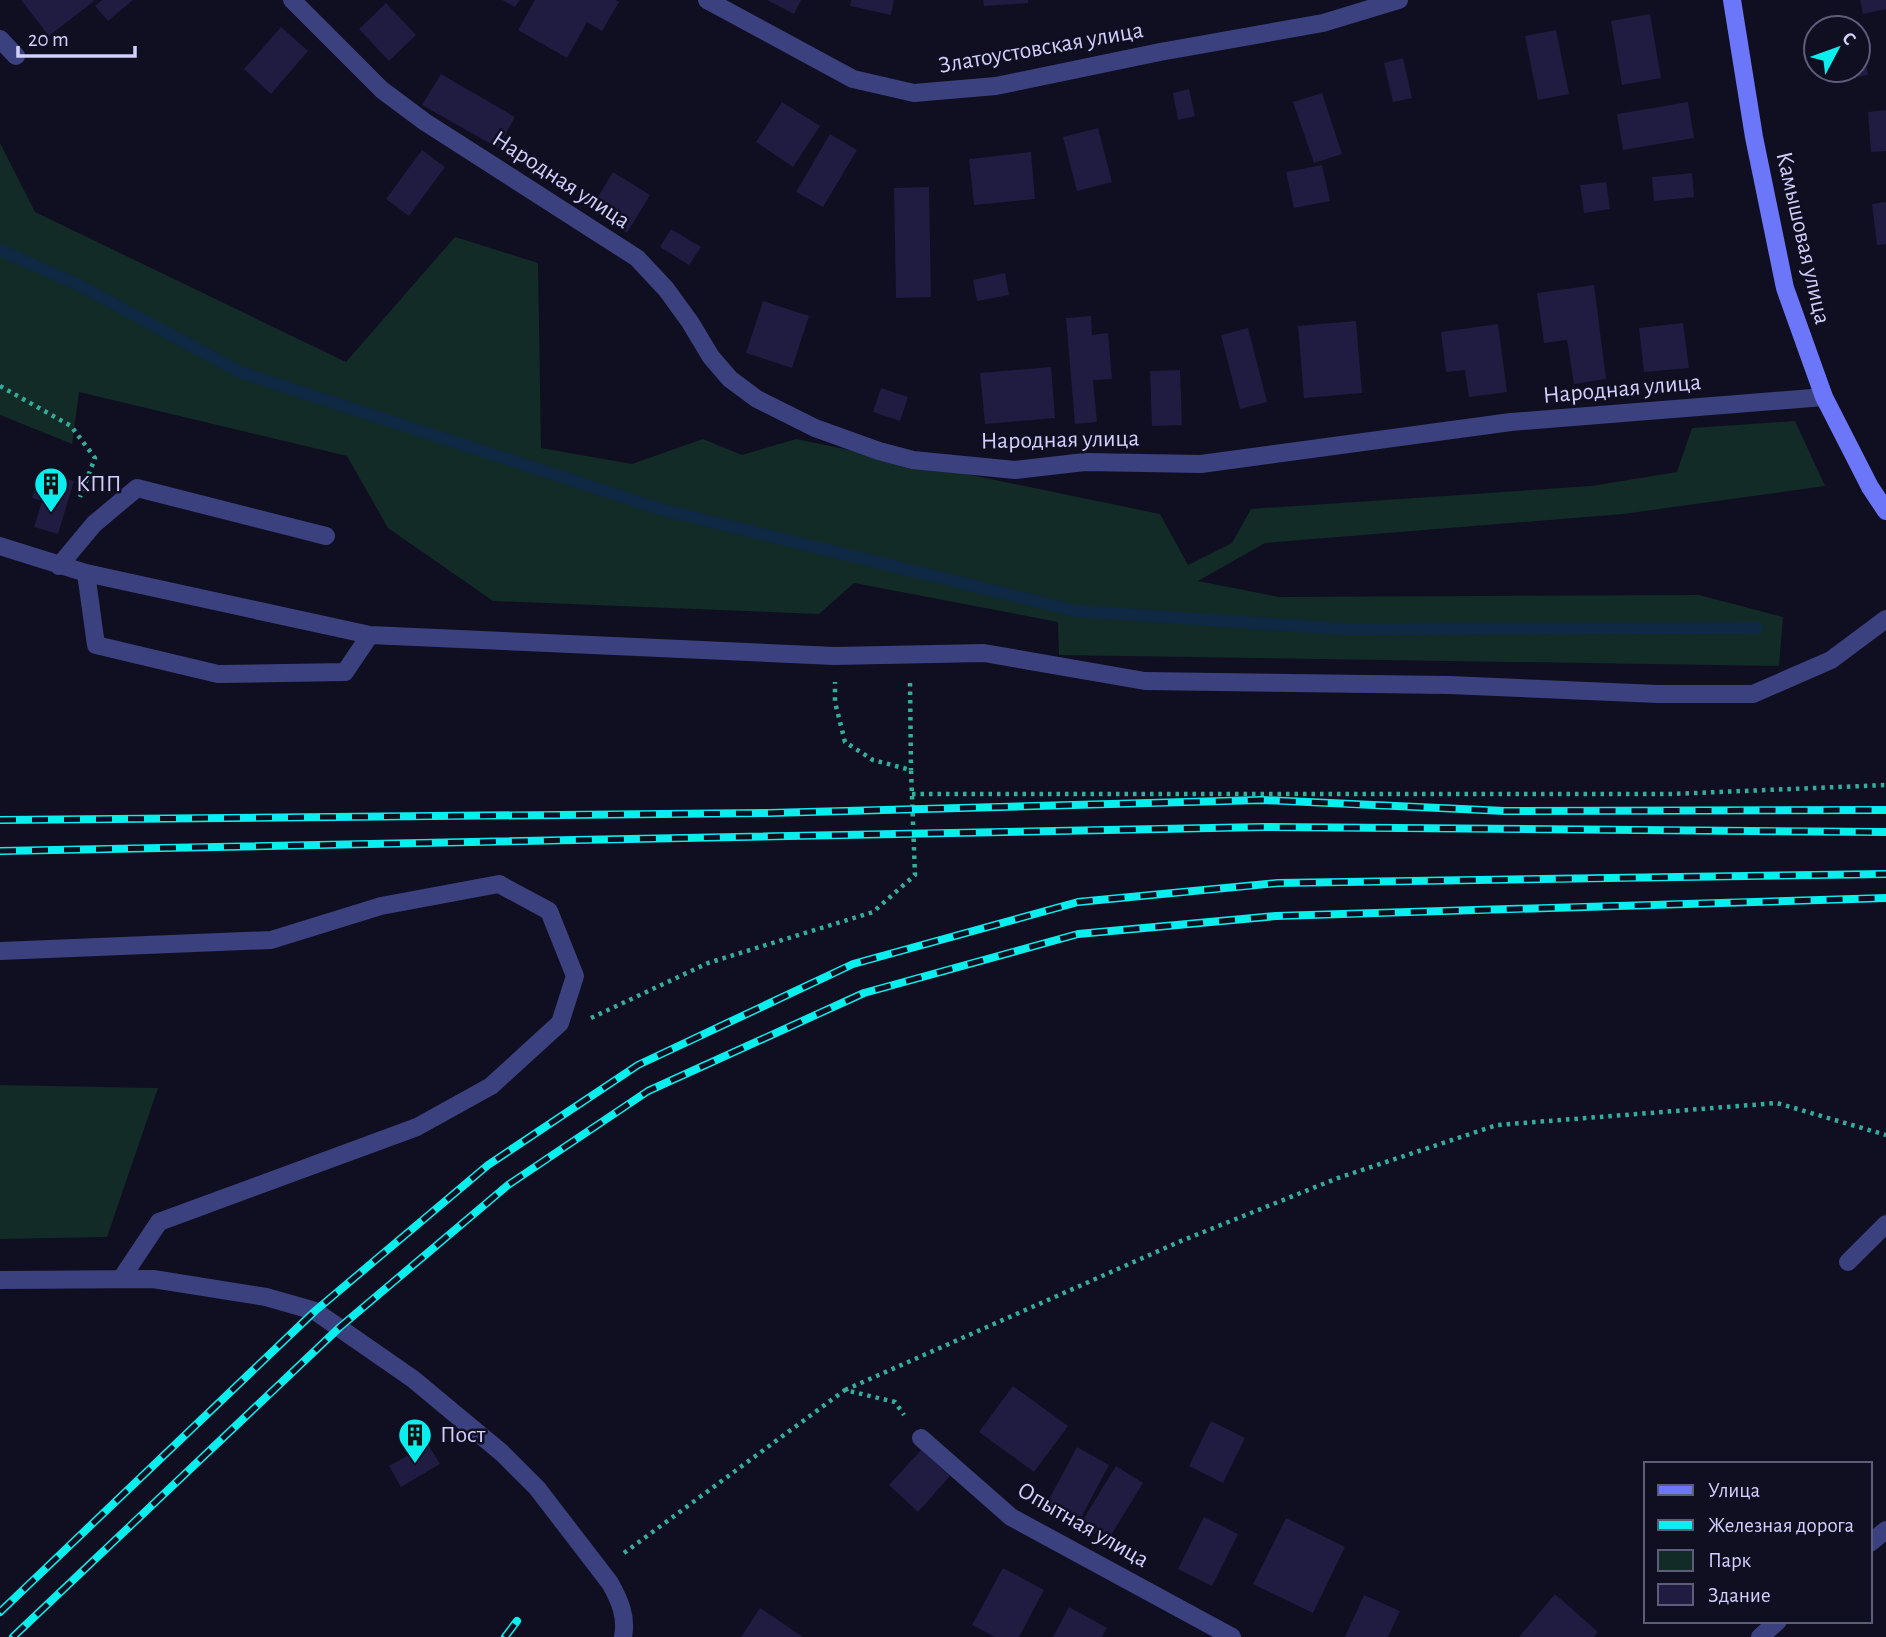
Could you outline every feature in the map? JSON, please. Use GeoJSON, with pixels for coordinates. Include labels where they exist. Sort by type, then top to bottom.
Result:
{"type":"FeatureCollection","features":[{"type":"Feature","properties":{"kind":"main road","name":"Камышовая улица"},"geometry":{"type":"LineString","coordinates":[[1732,0],[1754,137],[1785,288],[1824,397],[1870,487],[1886,511]]}},
{"type":"Feature","properties":{"kind":"street","name":"Народная улица"},"geometry":{"type":"LineString","coordinates":[[292,0],[382,90],[425,122],[637,258],[666,289],[711,357],[730,379],[757,399],[815,428],[913,460],[1015,470],[1085,462],[1200,464],[1511,422],[1824,397]]}},
{"type":"Feature","properties":{"kind":"street","name":"Златоустовская улица"},"geometry":{"type":"LineString","coordinates":[[707,0],[853,79],[914,93],[996,86],[1160,52],[1323,23],[1399,0]]}},
{"type":"Feature","properties":{"kind":"street"},"geometry":{"type":"LineString","coordinates":[[0,38],[16,56]]}},
{"type":"Feature","properties":{"kind":"street"},"geometry":{"type":"LineString","coordinates":[[59,566],[94,524],[137,488],[326,536]]}},
{"type":"Feature","properties":{"kind":"street"},"geometry":{"type":"LineString","coordinates":[[0,546],[86,573],[370,635],[834,656],[984,653],[1146,681],[1449,685],[1658,694],[1753,694],[1831,660],[1886,619]]}},
{"type":"Feature","properties":{"kind":"street"},"geometry":{"type":"LineString","coordinates":[[86,573],[96,645],[218,674],[345,672],[370,635]]}},
{"type":"Feature","properties":{"kind":"street"},"geometry":{"type":"LineString","coordinates":[[0,951],[271,940],[381,906],[499,884],[549,911],[575,976],[560,1023],[491,1086],[417,1127],[159,1222],[121,1279]]}},
{"type":"Feature","properties":{"kind":"street"},"geometry":{"type":"LineString","coordinates":[[1848,1262],[1886,1224]]}},
{"type":"Feature","properties":{"kind":"street"},"geometry":{"type":"LineString","coordinates":[[0,1280],[153,1279],[266,1297],[315,1311],[414,1379],[502,1453],[537,1488],[601,1570],[620,1600],[625,1624],[623,1637]]}},
{"type":"Feature","properties":{"kind":"street","name":"Опытная улица"},"geometry":{"type":"LineString","coordinates":[[921,1438],[1011,1517],[1232,1637]]}},
{"type":"Feature","properties":{"kind":"street"},"geometry":{"type":"LineString","coordinates":[[1872,1541],[1886,1530]]}},
{"type":"Feature","properties":{"kind":"street"},"geometry":{"type":"LineString","coordinates":[[1760,1637],[1776,1623]]}},
{"type":"Feature","properties":{"kind":"path"},"geometry":{"type":"LineString","coordinates":[[0,386],[71,426],[95,458],[76,505]]}},
{"type":"Feature","properties":{"kind":"path"},"geometry":{"type":"LineString","coordinates":[[582,1026],[592,1017],[708,963],[873,912],[915,875],[910,654]]}},
{"type":"Feature","properties":{"kind":"path"},"geometry":{"type":"LineString","coordinates":[[834,656],[835,702],[845,742],[873,760],[911,770]]}},
{"type":"Feature","properties":{"kind":"path"},"geometry":{"type":"LineString","coordinates":[[912,794],[1671,794],[1886,785]]}},
{"type":"Feature","properties":{"kind":"path"},"geometry":{"type":"LineString","coordinates":[[601,1570],[845,1390],[1193,1236],[1338,1178],[1497,1125],[1777,1103],[1886,1135]]}},
{"type":"Feature","properties":{"kind":"path"},"geometry":{"type":"LineString","coordinates":[[845,1390],[895,1402],[921,1438]]}},
{"type":"Feature","properties":{"kind":"green space"},"geometry":{"type":"Polygon","coordinates":[[[0,143],[35,212],[346,362],[455,237],[538,263],[541,448],[632,464],[703,439],[742,455],[796,439],[1160,514],[1188,565],[1232,543],[1251,509],[1591,486],[1677,472],[1692,428],[1795,421],[1825,486],[1623,514],[1265,543],[1198,581],[1279,597],[1699,595],[1783,617],[1779,666],[1059,655],[1058,622],[854,583],[819,614],[493,601],[388,528],[347,456],[79,392],[72,444],[0,415],[0,143]]]}},
{"type":"Feature","properties":{"kind":"green space"},"geometry":{"type":"Polygon","coordinates":[[[0,1085],[158,1088],[107,1237],[0,1239],[0,1085]]]}},
{"type":"Feature","properties":{"kind":"building"},"geometry":{"type":"Polygon","coordinates":[[[21,0],[93,0],[94,1],[49,36],[21,0]]]}},
{"type":"Feature","properties":{"kind":"building"},"geometry":{"type":"Polygon","coordinates":[[[102,0],[133,0],[108,21],[95,6],[102,0]]]}},
{"type":"Feature","properties":{"kind":"building"},"geometry":{"type":"Polygon","coordinates":[[[502,0],[520,0],[515,7],[502,0]]]}},
{"type":"Feature","properties":{"kind":"building"},"geometry":{"type":"Polygon","coordinates":[[[535,0],[619,2],[602,31],[587,22],[567,58],[518,30],[535,0]]]}},
{"type":"Feature","properties":{"kind":"building"},"geometry":{"type":"Polygon","coordinates":[[[767,0],[801,0],[794,14],[767,0]]]}},
{"type":"Feature","properties":{"kind":"building"},"geometry":{"type":"Polygon","coordinates":[[[851,0],[894,0],[891,15],[850,6],[851,0]]]}},
{"type":"Feature","properties":{"kind":"building"},"geometry":{"type":"Polygon","coordinates":[[[983,0],[1028,0],[1028,3],[984,6],[983,0]]]}},
{"type":"Feature","properties":{"kind":"building"},"geometry":{"type":"Polygon","coordinates":[[[1860,0],[1886,0],[1886,9],[1863,14],[1860,0]]]}},
{"type":"Feature","properties":{"kind":"building"},"geometry":{"type":"Polygon","coordinates":[[[386,3],[416,35],[389,61],[359,29],[386,3]]]}},
{"type":"Feature","properties":{"kind":"building"},"geometry":{"type":"Polygon","coordinates":[[[1650,14],[1661,78],[1622,85],[1611,21],[1650,14]]]}},
{"type":"Feature","properties":{"kind":"building"},"geometry":{"type":"Polygon","coordinates":[[[281,27],[308,51],[271,94],[244,69],[281,27]]]}},
{"type":"Feature","properties":{"kind":"building"},"geometry":{"type":"Polygon","coordinates":[[[1556,30],[1569,94],[1538,100],[1525,36],[1556,30]]]}},
{"type":"Feature","properties":{"kind":"building"},"geometry":{"type":"Polygon","coordinates":[[[1403,58],[1412,98],[1393,102],[1384,63],[1403,58]]]}},
{"type":"Feature","properties":{"kind":"building"},"geometry":{"type":"Polygon","coordinates":[[[441,74],[515,117],[498,148],[422,105],[441,74]]]}},
{"type":"Feature","properties":{"kind":"building"},"geometry":{"type":"Polygon","coordinates":[[[1189,89],[1195,116],[1178,120],[1173,93],[1189,89]]]}},
{"type":"Feature","properties":{"kind":"building"},"geometry":{"type":"Polygon","coordinates":[[[1322,93],[1342,154],[1314,163],[1293,102],[1322,93]]]}},
{"type":"Feature","properties":{"kind":"building"},"geometry":{"type":"Polygon","coordinates":[[[782,102],[820,126],[793,167],[756,142],[782,102]]]}},
{"type":"Feature","properties":{"kind":"building"},"geometry":{"type":"Polygon","coordinates":[[[1688,102],[1694,138],[1623,150],[1617,114],[1688,102]]]}},
{"type":"Feature","properties":{"kind":"building"},"geometry":{"type":"Polygon","coordinates":[[[1886,110],[1886,151],[1871,152],[1868,112],[1886,110]]]}},
{"type":"Feature","properties":{"kind":"building"},"geometry":{"type":"Polygon","coordinates":[[[1098,128],[1112,182],[1077,191],[1063,137],[1098,128]]]}},
{"type":"Feature","properties":{"kind":"building"},"geometry":{"type":"Polygon","coordinates":[[[830,134],[857,150],[823,207],[796,192],[830,134]]]}},
{"type":"Feature","properties":{"kind":"building"},"geometry":{"type":"Polygon","coordinates":[[[422,150],[445,167],[409,216],[386,199],[422,150]]]}},
{"type":"Feature","properties":{"kind":"building"},"geometry":{"type":"Polygon","coordinates":[[[1031,152],[1035,199],[974,205],[969,159],[1031,152]]]}},
{"type":"Feature","properties":{"kind":"building"},"geometry":{"type":"Polygon","coordinates":[[[1322,165],[1330,201],[1294,208],[1286,172],[1322,165]]]}},
{"type":"Feature","properties":{"kind":"building"},"geometry":{"type":"Polygon","coordinates":[[[613,172],[650,195],[627,233],[590,210],[613,172]]]}},
{"type":"Feature","properties":{"kind":"building"},"geometry":{"type":"Polygon","coordinates":[[[1692,173],[1694,197],[1654,201],[1652,177],[1692,173]]]}},
{"type":"Feature","properties":{"kind":"building"},"geometry":{"type":"Polygon","coordinates":[[[1606,182],[1610,209],[1584,213],[1580,185],[1606,182]]]}},
{"type":"Feature","properties":{"kind":"building"},"geometry":{"type":"Polygon","coordinates":[[[929,187],[931,297],[896,298],[894,188],[929,187]]]}},
{"type":"Feature","properties":{"kind":"building"},"geometry":{"type":"Polygon","coordinates":[[[1886,202],[1886,244],[1877,245],[1872,204],[1886,202]]]}},
{"type":"Feature","properties":{"kind":"building"},"geometry":{"type":"Polygon","coordinates":[[[671,229],[701,247],[689,265],[660,247],[671,229]]]}},
{"type":"Feature","properties":{"kind":"building"},"geometry":{"type":"Polygon","coordinates":[[[1005,273],[1009,295],[977,301],[973,280],[1005,273]]]}},
{"type":"Feature","properties":{"kind":"building"},"geometry":{"type":"Polygon","coordinates":[[[1594,285],[1606,379],[1574,384],[1567,340],[1544,343],[1537,293],[1594,285]]]}},
{"type":"Feature","properties":{"kind":"building"},"geometry":{"type":"Polygon","coordinates":[[[763,301],[809,316],[792,368],[746,353],[763,301]]]}},
{"type":"Feature","properties":{"kind":"building"},"geometry":{"type":"Polygon","coordinates":[[[1091,316],[1092,335],[1108,333],[1112,379],[1093,380],[1097,422],[1075,424],[1066,318],[1091,316]]]}},
{"type":"Feature","properties":{"kind":"building"},"geometry":{"type":"Polygon","coordinates":[[[1356,321],[1362,393],[1304,398],[1298,326],[1356,321]]]}},
{"type":"Feature","properties":{"kind":"building"},"geometry":{"type":"Polygon","coordinates":[[[1683,323],[1689,368],[1644,372],[1639,328],[1683,323]]]}},
{"type":"Feature","properties":{"kind":"building"},"geometry":{"type":"Polygon","coordinates":[[[1498,324],[1507,392],[1469,397],[1465,370],[1446,372],[1441,332],[1498,324]]]}},
{"type":"Feature","properties":{"kind":"building"},"geometry":{"type":"Polygon","coordinates":[[[1248,328],[1267,402],[1240,409],[1221,335],[1248,328]]]}},
{"type":"Feature","properties":{"kind":"building"},"geometry":{"type":"Polygon","coordinates":[[[1051,367],[1055,418],[985,424],[980,373],[1051,367]]]}},
{"type":"Feature","properties":{"kind":"building"},"geometry":{"type":"Polygon","coordinates":[[[1180,370],[1182,425],[1152,426],[1150,371],[1180,370]]]}},
{"type":"Feature","properties":{"kind":"building"},"geometry":{"type":"Polygon","coordinates":[[[881,388],[908,397],[900,421],[873,412],[881,388]]]}},
{"type":"Feature","properties":{"kind":"building","name":"КПП"},"geometry":{"type":"Polygon","coordinates":[[[40,471],[74,481],[58,534],[34,527],[42,501],[32,498],[40,471]]]}},
{"type":"Feature","properties":{"kind":"building"},"geometry":{"type":"Polygon","coordinates":[[[1013,1386],[1068,1426],[1034,1472],[979,1432],[1013,1386]]]}},
{"type":"Feature","properties":{"kind":"building"},"geometry":{"type":"Polygon","coordinates":[[[1211,1421],[1245,1438],[1223,1483],[1189,1466],[1211,1421]]]}},
{"type":"Feature","properties":{"kind":"building","name":"Пост"},"geometry":{"type":"Polygon","coordinates":[[[428,1444],[440,1464],[401,1487],[389,1466],[428,1444]]]}},
{"type":"Feature","properties":{"kind":"building"},"geometry":{"type":"Polygon","coordinates":[[[1077,1447],[1109,1465],[1078,1523],[1046,1505],[1077,1447]]]}},
{"type":"Feature","properties":{"kind":"building"},"geometry":{"type":"Polygon","coordinates":[[[921,1450],[950,1476],[918,1512],[889,1485],[921,1450]]]}},
{"type":"Feature","properties":{"kind":"building"},"geometry":{"type":"Polygon","coordinates":[[[1116,1466],[1143,1483],[1108,1540],[1081,1523],[1116,1466]]]}},
{"type":"Feature","properties":{"kind":"building"},"geometry":{"type":"Polygon","coordinates":[[[1204,1517],[1238,1534],[1212,1586],[1178,1569],[1204,1517]]]}},
{"type":"Feature","properties":{"kind":"building"},"geometry":{"type":"Polygon","coordinates":[[[1286,1518],[1345,1547],[1313,1613],[1253,1584],[1286,1518]]]}},
{"type":"Feature","properties":{"kind":"building"},"geometry":{"type":"Polygon","coordinates":[[[1003,1568],[1044,1590],[1019,1637],[995,1637],[972,1625],[1003,1568]]]}},
{"type":"Feature","properties":{"kind":"building"},"geometry":{"type":"Polygon","coordinates":[[[1555,1594],[1598,1632],[1594,1637],[1519,1637],[1555,1594]]]}},
{"type":"Feature","properties":{"kind":"building"},"geometry":{"type":"Polygon","coordinates":[[[1364,1595],[1400,1611],[1388,1637],[1345,1637],[1364,1595]]]}},
{"type":"Feature","properties":{"kind":"building"},"geometry":{"type":"Polygon","coordinates":[[[1069,1607],[1107,1628],[1102,1637],[1053,1637],[1069,1607]]]}},
{"type":"Feature","properties":{"kind":"building"},"geometry":{"type":"Polygon","coordinates":[[[760,1608],[803,1637],[741,1637],[760,1608]]]}},
{"type":"Feature","properties":{"kind":"waterway"},"geometry":{"type":"LineString","coordinates":[[0,250],[79,285],[240,372],[660,509],[1076,611],[1345,629],[1757,628]]}},
{"type":"Feature","properties":{"kind":"railway"},"geometry":{"type":"LineString","coordinates":[[0,820],[769,813],[1262,800],[1505,811],[1886,810]]}},
{"type":"Feature","properties":{"kind":"railway"},"geometry":{"type":"LineString","coordinates":[[0,851],[1263,827],[1886,832]]}},
{"type":"Feature","properties":{"kind":"railway"},"geometry":{"type":"LineString","coordinates":[[0,1612],[315,1311],[488,1165],[638,1065],[853,964],[1078,902],[1278,883],[1886,874]]}},
{"type":"Feature","properties":{"kind":"railway"},"geometry":{"type":"LineString","coordinates":[[13,1637],[340,1327],[508,1185],[648,1091],[864,993],[1078,934],[1276,916],[1886,898]]}},
{"type":"Feature","properties":{"kind":"railway"},"geometry":{"type":"LineString","coordinates":[[505,1637],[517,1621]]}},
{"type":"Feature","properties":{"kind":"place","name":"КПП"},"geometry":{"type":"Point","coordinates":[51,514]}},
{"type":"Feature","properties":{"kind":"place","name":"Пост"},"geometry":{"type":"Point","coordinates":[415,1465]}}]}
